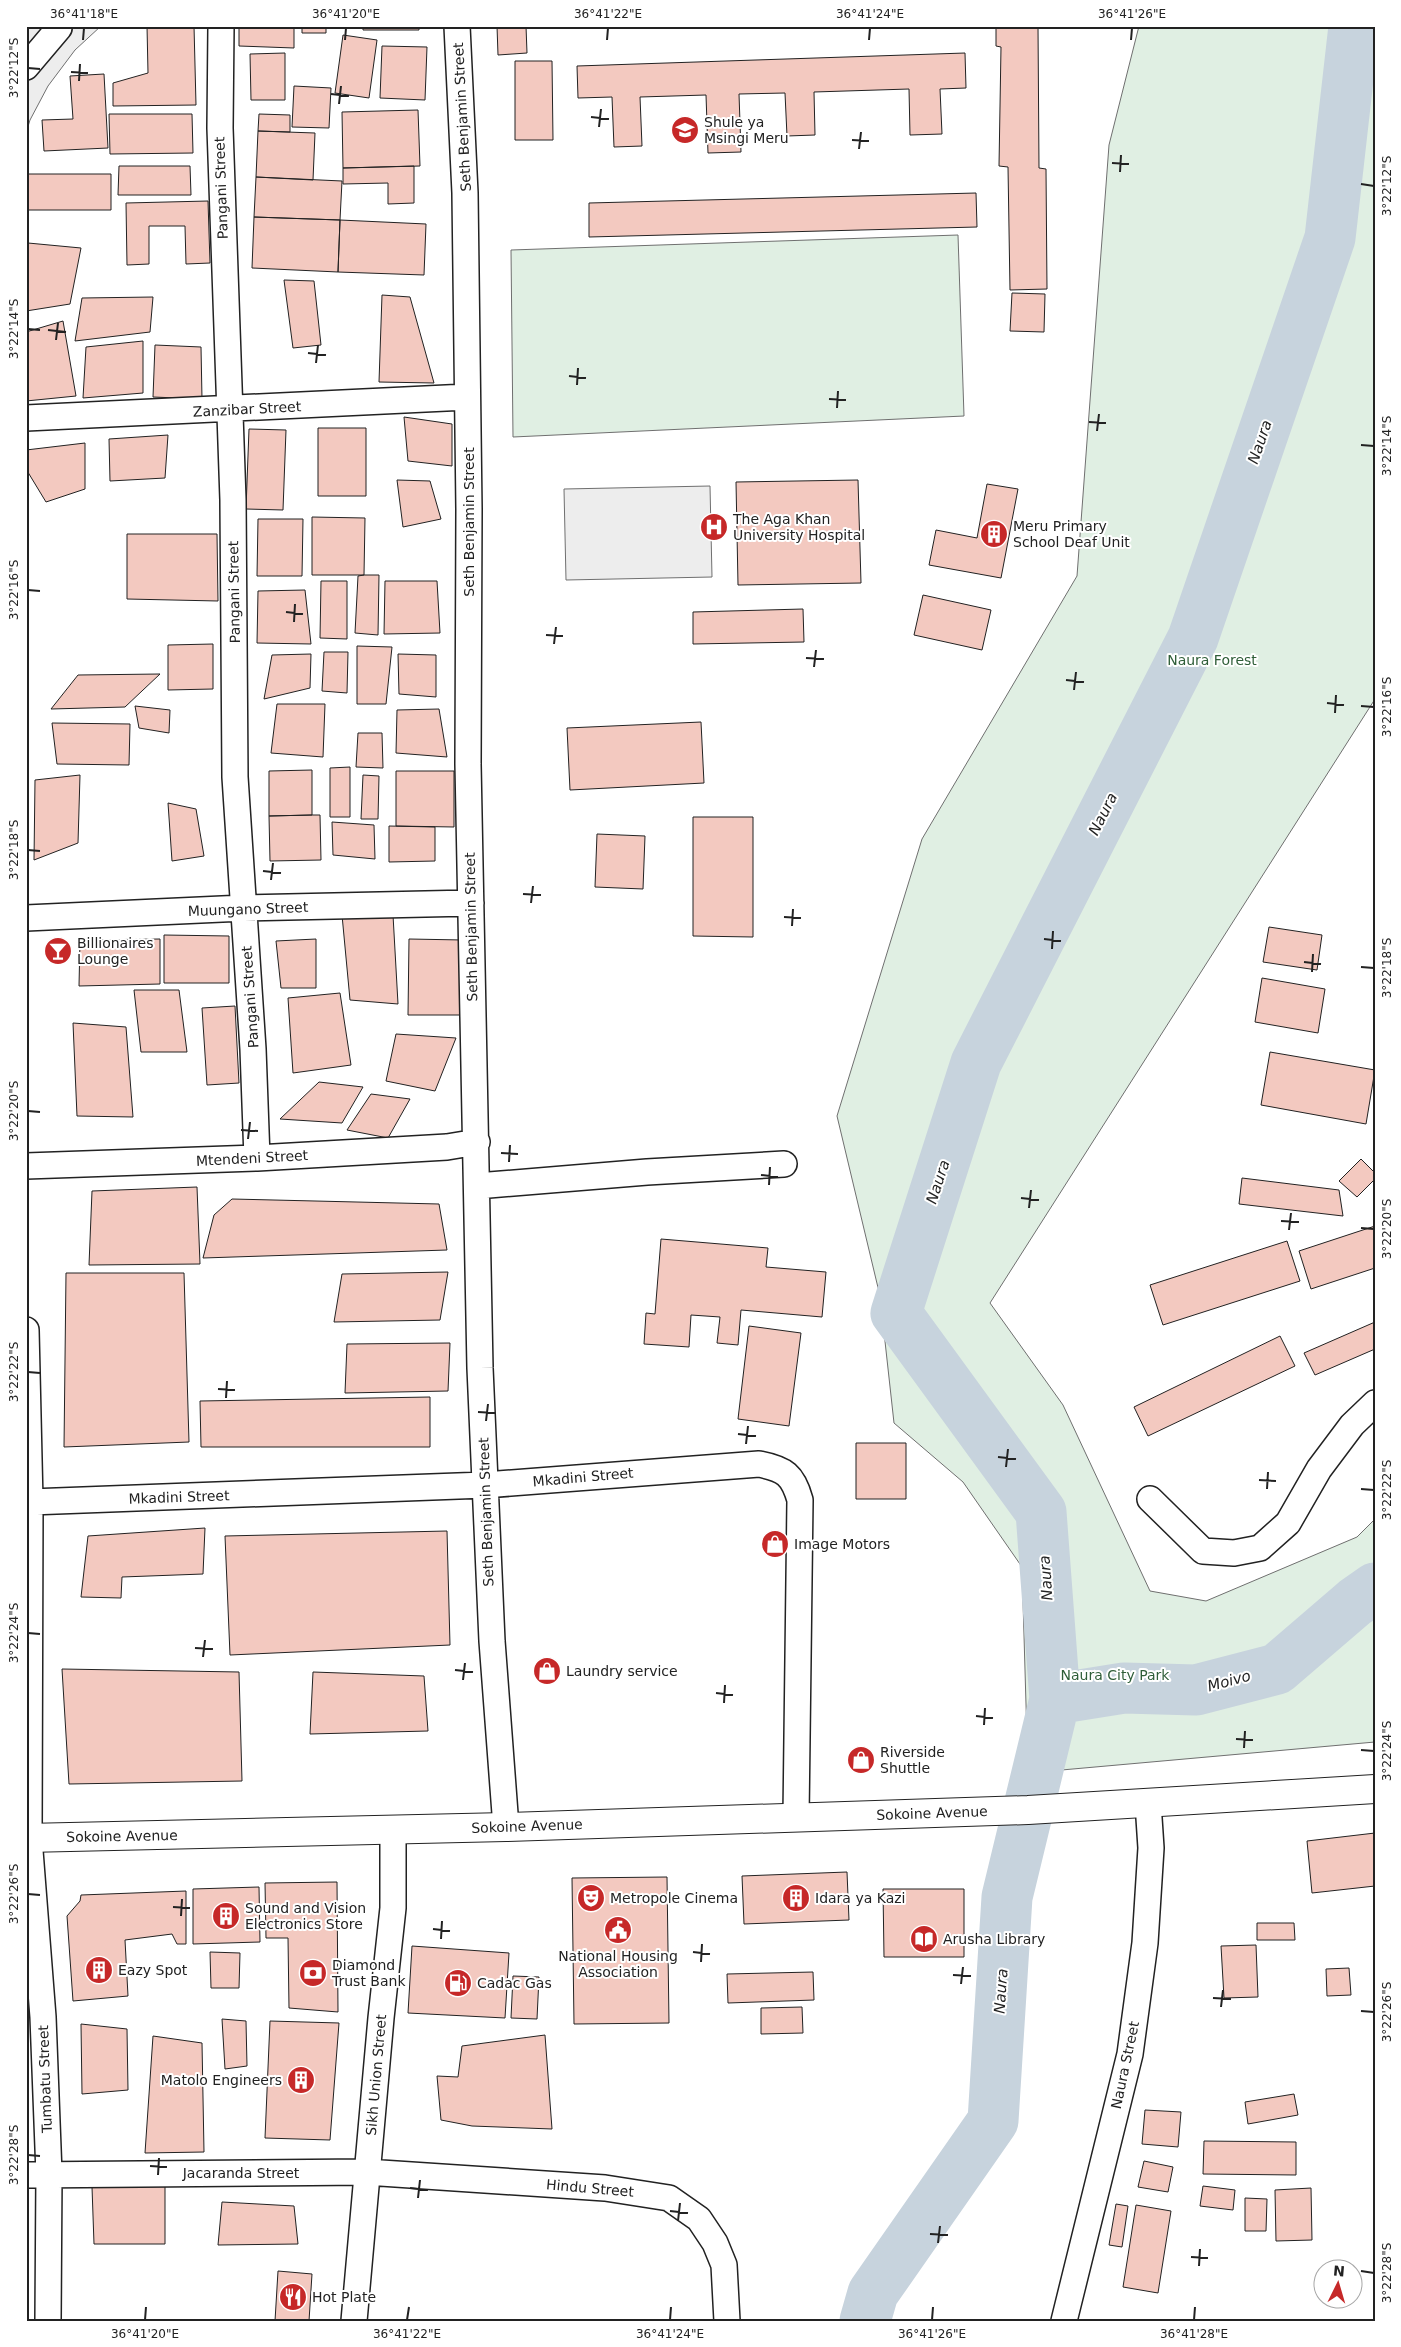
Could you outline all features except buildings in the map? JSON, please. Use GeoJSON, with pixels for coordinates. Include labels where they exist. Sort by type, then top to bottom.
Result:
{"type":"FeatureCollection","features":[{"type":"Feature","properties":{"kind":"main road"},"geometry":{"type":"LineString","coordinates":[[1148,1803],[1375,1789]]}},
{"type":"Feature","properties":{"kind":"main road","name":"Sokoine Avenue"},"geometry":{"type":"LineString","coordinates":[[28,1838],[506,1827],[1028,1810],[1148,1803]]}},
{"type":"Feature","properties":{"kind":"street","name":"Pangani Street"},"geometry":{"type":"LineString","coordinates":[[221,26],[220,128],[230,410],[235,777],[253,1049],[257,1158]]}},
{"type":"Feature","properties":{"kind":"street","name":"Seth Benjamin Street"},"geometry":{"type":"LineString","coordinates":[[457,26],[465,193],[471,903],[480,1368],[492,1641],[506,1827]]}},
{"type":"Feature","properties":{"kind":"street"},"geometry":{"type":"LineString","coordinates":[[26,45],[60,27]]}},
{"type":"Feature","properties":{"kind":"street"},"geometry":{"type":"LineString","coordinates":[[26,67],[60,27]]}},
{"type":"Feature","properties":{"kind":"street","name":"Zanzibar Street"},"geometry":{"type":"LineString","coordinates":[[26,418],[230,410],[467,397]]}},
{"type":"Feature","properties":{"kind":"street","name":"Muungano Street"},"geometry":{"type":"LineString","coordinates":[[26,918],[244,908],[471,903]]}},
{"type":"Feature","properties":{"kind":"street","name":"Mtendeni Street"},"geometry":{"type":"LineString","coordinates":[[26,1166],[257,1158],[447,1147],[477,1142]]}},
{"type":"Feature","properties":{"kind":"street"},"geometry":{"type":"LineString","coordinates":[[477,1186],[647,1172],[784,1164]]}},
{"type":"Feature","properties":{"kind":"street","name":"Tumbatu Street"},"geometry":{"type":"LineString","coordinates":[[26,1330],[30,1502],[28,1838],[43,2017],[38,2175],[48,2321]]}},
{"type":"Feature","properties":{"kind":"street"},"geometry":{"type":"LineString","coordinates":[[1150,1499],[1203,1551],[1234,1553],[1260,1548],[1288,1523],[1319,1469],[1352,1425],[1375,1403]]}},
{"type":"Feature","properties":{"kind":"street","name":"Mkadini Street"},"geometry":{"type":"LineString","coordinates":[[30,1502],[485,1485],[759,1464],[774,1467],[788,1474],[796,1485],[800,1500],[796,1817]]}},
{"type":"Feature","properties":{"kind":"street","name":"Naura Street"},"geometry":{"type":"LineString","coordinates":[[1064,2321],[1130,2054],[1145,1943],[1151,1848],[1148,1803]]}},
{"type":"Feature","properties":{"kind":"street","name":"Sikh Union Street"},"geometry":{"type":"LineString","coordinates":[[354,2321],[366,2172],[393,1908],[392,1829]]}},
{"type":"Feature","properties":{"kind":"street","name":"Jacaranda Street"},"geometry":{"type":"LineString","coordinates":[[38,2175],[366,2172]]}},
{"type":"Feature","properties":{"kind":"street","name":"Hindu Street"},"geometry":{"type":"LineString","coordinates":[[366,2172],[605,2188],[669,2198],[699,2220],[715,2243],[724,2265],[727,2321]]}},
{"type":"Feature","properties":{"kind":"green space","name":"Naura Forest"},"geometry":{"type":"Polygon","coordinates":[[[1139,26],[1375,26],[1375,699],[990,1303],[1063,1405],[1150,1591],[1206,1601],[1357,1537],[1375,1519],[1375,1742],[1028,1773],[1022,1567],[963,1482],[894,1423],[880,1296],[837,1116],[922,839],[1077,576],[1109,145],[1139,26]]]}},
{"type":"Feature","properties":{"kind":"green space"},"geometry":{"type":"Polygon","coordinates":[[[958,235],[964,416],[513,437],[511,250],[958,235]]]}},
{"type":"Feature","properties":{"kind":"shaded area"},"geometry":{"type":"Polygon","coordinates":[[[26,26],[101,26],[75,50],[48,86],[30,120],[26,133],[26,26]]]}},
{"type":"Feature","properties":{"kind":"shaded area"},"geometry":{"type":"Polygon","coordinates":[[[710,486],[712,577],[566,580],[564,489],[710,486]]]}},
{"type":"Feature","properties":{"kind":"waterway","name":"Naura"},"geometry":{"type":"LineString","coordinates":[[865,2321],[873,2293],[993,2121],[1007,1897],[1055,1699],[1041,1512],[896,1313],[976,1063],[1193,638],[1330,238],[1354,26]]}},
{"type":"Feature","properties":{"kind":"waterway","name":"Moivo"},"geometry":{"type":"LineString","coordinates":[[1055,1699],[1124,1688],[1196,1690],[1277,1669],[1355,1602],[1375,1588]]}},
{"type":"Feature","properties":{"kind":"place","name":"Shule ya Msingi Meru"},"geometry":{"type":"Point","coordinates":[685,130]}},
{"type":"Feature","properties":{"kind":"place","name":"The Aga Khan University Hospital"},"geometry":{"type":"Point","coordinates":[714,527]}},
{"type":"Feature","properties":{"kind":"place","name":"Meru Primary School Deaf Unit"},"geometry":{"type":"Point","coordinates":[994,534]}},
{"type":"Feature","properties":{"kind":"place","name":"Billionaires Lounge"},"geometry":{"type":"Point","coordinates":[58,951]}},
{"type":"Feature","properties":{"kind":"place","name":"Image Motors"},"geometry":{"type":"Point","coordinates":[775,1544]}},
{"type":"Feature","properties":{"kind":"place","name":"Laundry service"},"geometry":{"type":"Point","coordinates":[547,1671]}},
{"type":"Feature","properties":{"kind":"place","name":"Riverside Shuttle"},"geometry":{"type":"Point","coordinates":[861,1760]}},
{"type":"Feature","properties":{"kind":"place","name":"Metropole Cinema"},"geometry":{"type":"Point","coordinates":[591,1898]}},
{"type":"Feature","properties":{"kind":"place","name":"Idara ya Kazi"},"geometry":{"type":"Point","coordinates":[796,1898]}},
{"type":"Feature","properties":{"kind":"place","name":"Sound and Vision Electronics Store"},"geometry":{"type":"Point","coordinates":[226,1916]}},
{"type":"Feature","properties":{"kind":"place","name":"National Housing Association"},"geometry":{"type":"Point","coordinates":[618,1930]}},
{"type":"Feature","properties":{"kind":"place","name":"Arusha Library"},"geometry":{"type":"Point","coordinates":[924,1939]}},
{"type":"Feature","properties":{"kind":"place","name":"Eazy Spot"},"geometry":{"type":"Point","coordinates":[99,1970]}},
{"type":"Feature","properties":{"kind":"place","name":"Diamond Trust Bank"},"geometry":{"type":"Point","coordinates":[313,1973]}},
{"type":"Feature","properties":{"kind":"place","name":"Cadac Gas"},"geometry":{"type":"Point","coordinates":[458,1983]}},
{"type":"Feature","properties":{"kind":"place","name":"Matolo Engineers"},"geometry":{"type":"Point","coordinates":[301,2080]}},
{"type":"Feature","properties":{"kind":"place","name":"Hot Plate"},"geometry":{"type":"Point","coordinates":[293,2297]}},
{"type":"Feature","properties":{"kind":"park label","name":"Naura City Park"},"geometry":{"type":"Point","coordinates":[1115,1675]}}]}
